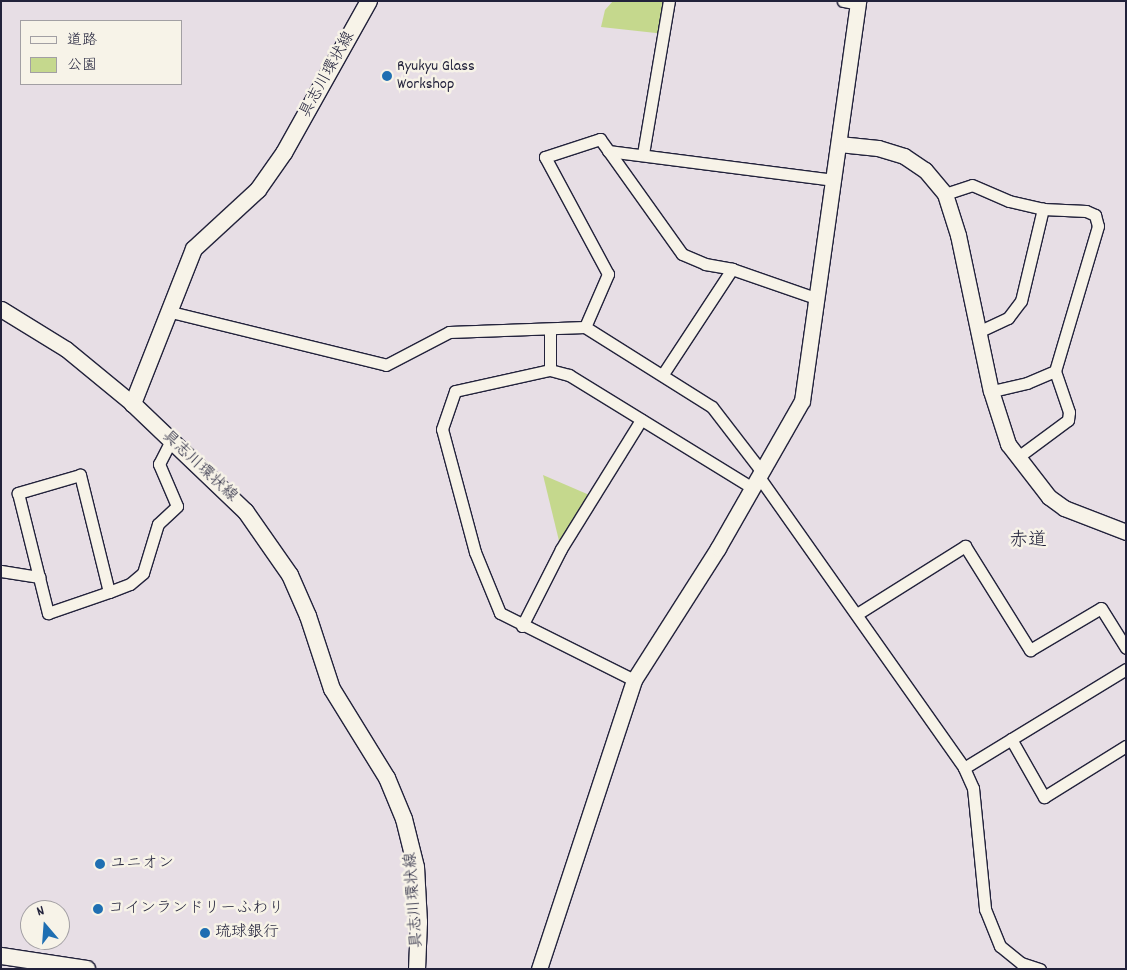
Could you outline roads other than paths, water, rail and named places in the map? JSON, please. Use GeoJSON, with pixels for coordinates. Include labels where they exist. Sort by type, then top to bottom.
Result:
{"type":"FeatureCollection","features":[{"type":"Feature","properties":{"kind":"main road","name":"具志川環状線"},"geometry":{"type":"LineString","coordinates":[[369,1],[284,153],[258,190],[194,249],[171,312],[133,404],[246,512],[276,552],[300,595],[332,688],[396,797],[416,867],[420,922],[417,969]]}},
{"type":"Feature","properties":{"kind":"main road"},"geometry":{"type":"LineString","coordinates":[[1,956],[87,969]]}},
{"type":"Feature","properties":{"kind":"street"},"geometry":{"type":"LineString","coordinates":[[643,154],[669,1]]}},
{"type":"Feature","properties":{"kind":"street"},"geometry":{"type":"LineString","coordinates":[[539,969],[634,680],[758,479],[802,401],[818,299],[858,3],[843,1]]}},
{"type":"Feature","properties":{"kind":"street"},"geometry":{"type":"LineString","coordinates":[[585,327],[608,274],[545,157],[600,139],[682,254],[704,264],[732,269],[818,299]]}},
{"type":"Feature","properties":{"kind":"street"},"geometry":{"type":"LineString","coordinates":[[839,144],[878,148],[904,156],[925,170],[945,194],[958,235],[1001,429],[1018,457],[1049,497],[1064,508],[1126,532]]}},
{"type":"Feature","properties":{"kind":"street"},"geometry":{"type":"LineString","coordinates":[[608,151],[834,180]]}},
{"type":"Feature","properties":{"kind":"street"},"geometry":{"type":"LineString","coordinates":[[945,194],[972,185],[1008,201],[1043,209],[1086,211],[1095,215],[1098,226],[1055,371],[1069,412],[1068,420],[1018,457]]}},
{"type":"Feature","properties":{"kind":"street"},"geometry":{"type":"LineString","coordinates":[[978,332],[1008,318],[1021,301],[1043,209]]}},
{"type":"Feature","properties":{"kind":"street"},"geometry":{"type":"LineString","coordinates":[[663,374],[732,269]]}},
{"type":"Feature","properties":{"kind":"street"},"geometry":{"type":"LineString","coordinates":[[1,309],[66,350],[133,404]]}},
{"type":"Feature","properties":{"kind":"street"},"geometry":{"type":"LineString","coordinates":[[171,312],[386,365],[448,332],[550,330],[585,327],[663,374],[712,408],[758,479],[857,614],[964,768],[974,788],[985,909],[1000,946],[1021,963],[1040,969]]}},
{"type":"Feature","properties":{"kind":"street"},"geometry":{"type":"LineString","coordinates":[[550,330],[550,370]]}},
{"type":"Feature","properties":{"kind":"street"},"geometry":{"type":"LineString","coordinates":[[634,680],[522,626],[500,613],[475,552],[442,429],[455,391],[550,370],[569,375],[641,420],[758,479]]}},
{"type":"Feature","properties":{"kind":"street"},"geometry":{"type":"LineString","coordinates":[[991,390],[1027,383],[1055,371]]}},
{"type":"Feature","properties":{"kind":"street"},"geometry":{"type":"LineString","coordinates":[[522,626],[561,549],[641,420]]}},
{"type":"Feature","properties":{"kind":"street"},"geometry":{"type":"LineString","coordinates":[[109,592],[80,475],[18,493],[48,613],[109,592],[130,584],[143,573],[158,524],[177,506],[160,464],[171,440]]}},
{"type":"Feature","properties":{"kind":"street"},"geometry":{"type":"LineString","coordinates":[[857,614],[966,546],[1030,650],[1101,608],[1126,648]]}},
{"type":"Feature","properties":{"kind":"street"},"geometry":{"type":"LineString","coordinates":[[1,571],[40,577]]}},
{"type":"Feature","properties":{"kind":"street"},"geometry":{"type":"LineString","coordinates":[[964,768],[1126,669]]}},
{"type":"Feature","properties":{"kind":"street"},"geometry":{"type":"LineString","coordinates":[[1011,739],[1044,797],[1126,746]]}},
{"type":"Feature","properties":{"kind":"place","name":"Ryukyu Glass Workshop"},"geometry":{"type":"Point","coordinates":[387,76]}},
{"type":"Feature","properties":{"kind":"place","name":"ユニオン"},"geometry":{"type":"Point","coordinates":[100,864]}},
{"type":"Feature","properties":{"kind":"place","name":"コインランドリーふわり"},"geometry":{"type":"Point","coordinates":[98,909]}},
{"type":"Feature","properties":{"kind":"place","name":"琉球銀行"},"geometry":{"type":"Point","coordinates":[205,933]}},
{"type":"Feature","properties":{"kind":"district","name":"赤道"},"geometry":{"type":"Point","coordinates":[1028,542]}}]}
